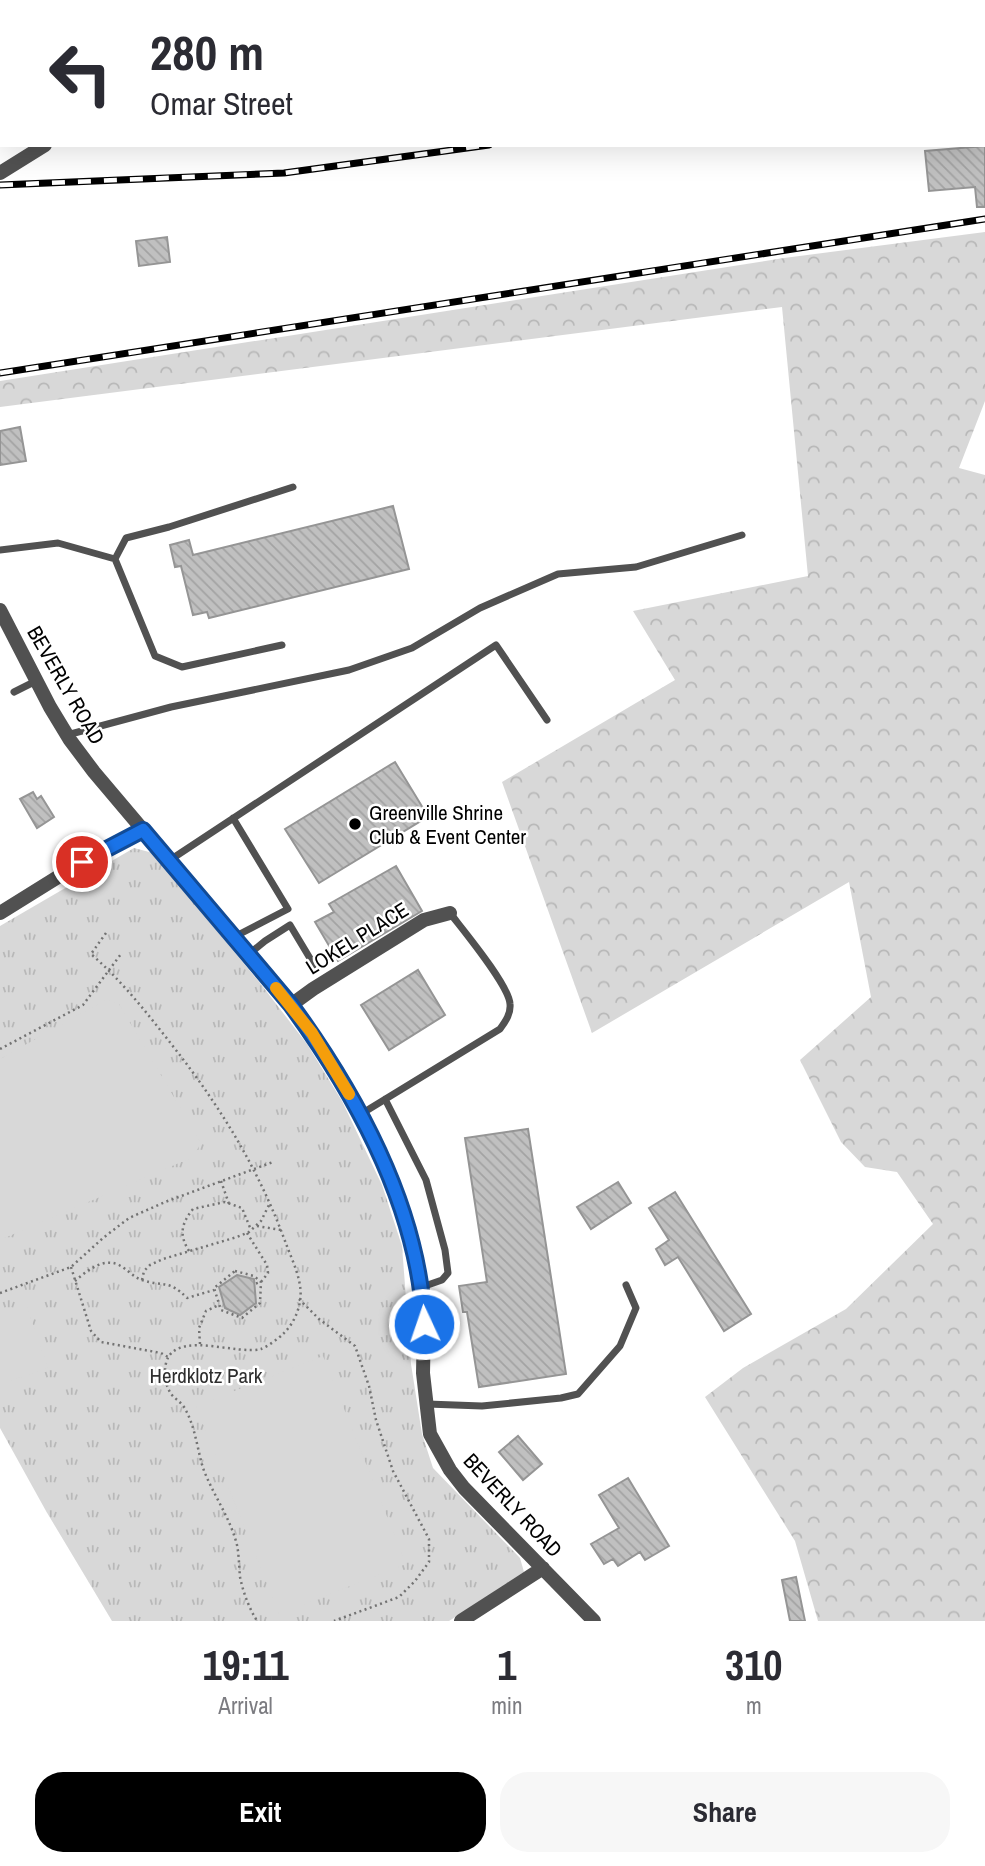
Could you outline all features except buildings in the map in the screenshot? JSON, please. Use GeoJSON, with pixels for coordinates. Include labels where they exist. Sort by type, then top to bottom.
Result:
{"type":"FeatureCollection","features":[{"type":"Feature","properties":{"kind":"street"},"geometry":{"type":"LineString","coordinates":[[0,173],[42,147]]}},
{"type":"Feature","properties":{"kind":"street","name":"BEVERLY ROAD"},"geometry":{"type":"LineString","coordinates":[[0,610],[67,735],[94,772],[291,1005],[312,1033],[360,1114],[390,1178],[409,1228],[417,1260],[424,1324],[422,1373],[430,1434],[450,1470],[464,1488],[594,1621]]}},
{"type":"Feature","properties":{"kind":"street"},"geometry":{"type":"LineString","coordinates":[[0,913],[82,862],[143,830]]}},
{"type":"Feature","properties":{"kind":"street","name":"LOKEL PLACE"},"geometry":{"type":"LineString","coordinates":[[291,1005],[424,920],[450,913]]}},
{"type":"Feature","properties":{"kind":"street"},"geometry":{"type":"LineString","coordinates":[[461,1621],[543,1568]]}},
{"type":"Feature","properties":{"kind":"lane"},"geometry":{"type":"LineString","coordinates":[[115,559],[126,538],[293,487]]}},
{"type":"Feature","properties":{"kind":"lane"},"geometry":{"type":"LineString","coordinates":[[67,735],[171,707],[349,670],[412,648],[480,608],[558,574],[636,567],[742,535]]}},
{"type":"Feature","properties":{"kind":"lane"},"geometry":{"type":"LineString","coordinates":[[0,550],[58,543],[115,559]]}},
{"type":"Feature","properties":{"kind":"lane"},"geometry":{"type":"LineString","coordinates":[[115,559],[155,656],[182,667],[282,645]]}},
{"type":"Feature","properties":{"kind":"lane"},"geometry":{"type":"LineString","coordinates":[[170,860],[496,645],[547,720]]}},
{"type":"Feature","properties":{"kind":"lane"},"geometry":{"type":"LineString","coordinates":[[14,692],[36,681]]}},
{"type":"Feature","properties":{"kind":"lane"},"geometry":{"type":"LineString","coordinates":[[233,818],[288,909],[234,937]]}},
{"type":"Feature","properties":{"kind":"lane"},"geometry":{"type":"LineString","coordinates":[[360,1114],[500,1029],[509,1016],[507,992],[450,913]]}},
{"type":"Feature","properties":{"kind":"lane"},"geometry":{"type":"LineString","coordinates":[[248,955],[290,925],[314,965]]}},
{"type":"Feature","properties":{"kind":"lane"},"geometry":{"type":"LineString","coordinates":[[385,1099],[426,1180],[445,1250],[448,1273],[442,1280],[422,1287]]}},
{"type":"Feature","properties":{"kind":"lane"},"geometry":{"type":"LineString","coordinates":[[426,1404],[482,1406],[578,1394],[620,1346],[636,1308],[626,1285]]}},
{"type":"Feature","properties":{"kind":"path"},"geometry":{"type":"LineString","coordinates":[[106,933],[91,954],[147,1013],[226,1119],[270,1203],[301,1288],[297,1316],[283,1335],[262,1349],[200,1345],[178,1348],[168,1357],[165,1371],[169,1391],[188,1414],[204,1468],[230,1523],[238,1548],[241,1578],[249,1609],[257,1621]]}},
{"type":"Feature","properties":{"kind":"path"},"geometry":{"type":"LineString","coordinates":[[0,1049],[83,1005],[121,954]]}},
{"type":"Feature","properties":{"kind":"path"},"geometry":{"type":"LineString","coordinates":[[0,1293],[71,1267],[129,1218],[273,1161]]}},
{"type":"Feature","properties":{"kind":"path"},"geometry":{"type":"LineString","coordinates":[[221,1181],[229,1204]]}},
{"type":"Feature","properties":{"kind":"path"},"geometry":{"type":"LineString","coordinates":[[189,1251],[182,1240],[183,1227],[192,1209],[225,1202],[242,1208],[251,1230]]}},
{"type":"Feature","properties":{"kind":"path"},"geometry":{"type":"LineString","coordinates":[[142,1280],[144,1271],[150,1265],[247,1233],[261,1221],[270,1203]]}},
{"type":"Feature","properties":{"kind":"path"},"geometry":{"type":"LineString","coordinates":[[256,1226],[281,1230]]}},
{"type":"Feature","properties":{"kind":"path"},"geometry":{"type":"LineString","coordinates":[[214,1290],[220,1310],[242,1318],[260,1303],[261,1282],[268,1273],[267,1265],[247,1233]]}},
{"type":"Feature","properties":{"kind":"path"},"geometry":{"type":"LineString","coordinates":[[75,1281],[96,1266],[108,1263],[118,1264],[142,1280],[163,1282],[179,1289],[187,1298],[214,1290],[235,1272],[254,1276],[261,1282]]}},
{"type":"Feature","properties":{"kind":"path"},"geometry":{"type":"LineString","coordinates":[[71,1267],[91,1331],[102,1342],[161,1353],[168,1357]]}},
{"type":"Feature","properties":{"kind":"path"},"geometry":{"type":"LineString","coordinates":[[254,1284],[261,1282]]}},
{"type":"Feature","properties":{"kind":"path"},"geometry":{"type":"LineString","coordinates":[[299,1299],[319,1319],[355,1346],[393,1471],[429,1539],[429,1562],[399,1597],[334,1621]]}},
{"type":"Feature","properties":{"kind":"path"},"geometry":{"type":"LineString","coordinates":[[200,1345],[199,1328],[206,1311],[219,1305]]}},
{"type":"Feature","properties":{"kind":"green space"},"geometry":{"type":"Polygon","coordinates":[[[985,232],[985,401],[959,468],[985,475],[985,1621],[818,1621],[795,1541],[705,1397],[743,1368],[846,1309],[933,1224],[897,1172],[865,1167],[841,1142],[800,1060],[871,997],[849,882],[592,1033],[502,782],[675,680],[633,611],[808,576],[782,307],[0,407],[0,381],[784,258],[985,232]]]}},
{"type":"Feature","properties":{"kind":"green space","name":"Herdklotz Park"},"geometry":{"type":"Polygon","coordinates":[[[134,848],[153,853],[307,1044],[342,1101],[382,1185],[402,1246],[411,1364],[422,1434],[433,1468],[520,1558],[524,1572],[449,1621],[112,1621],[0,1428],[0,926],[134,848]]]}},
{"type":"Feature","properties":{"kind":"green space"},"geometry":{"type":"Polygon","coordinates":[[[107,999],[119,1004],[201,1143],[193,1157],[0,1240],[0,1059],[107,999]]]}},
{"type":"Feature","properties":{"kind":"green space"},"geometry":{"type":"Polygon","coordinates":[[[27,1307],[48,1368],[1,1384],[0,1316],[27,1307]]]}},
{"type":"Feature","properties":{"kind":"green space"},"geometry":{"type":"Polygon","coordinates":[[[323,1356],[406,1564],[279,1614],[196,1406],[323,1356]]]}},
{"type":"Feature","properties":{"kind":"railway"},"geometry":{"type":"LineString","coordinates":[[0,185],[284,173],[474,147]]}},
{"type":"Feature","properties":{"kind":"railway"},"geometry":{"type":"LineString","coordinates":[[0,373],[985,219]]}},
{"type":"Feature","properties":{"kind":"slow traffic"},"geometry":{"type":"LineString","coordinates":[[276,988],[312,1033],[349,1094]]}},
{"type":"Feature","properties":{"kind":"place","name":"Greenville Shrine Club & Event Center"},"geometry":{"type":"Point","coordinates":[355,824]}},
{"type":"Feature","properties":{"kind":"route"},"geometry":{"type":"LineString","coordinates":[[82,862],[143,830],[312,1033],[357,1106],[390,1178],[409,1228],[417,1260],[423,1294],[424,1324]]}}]}
